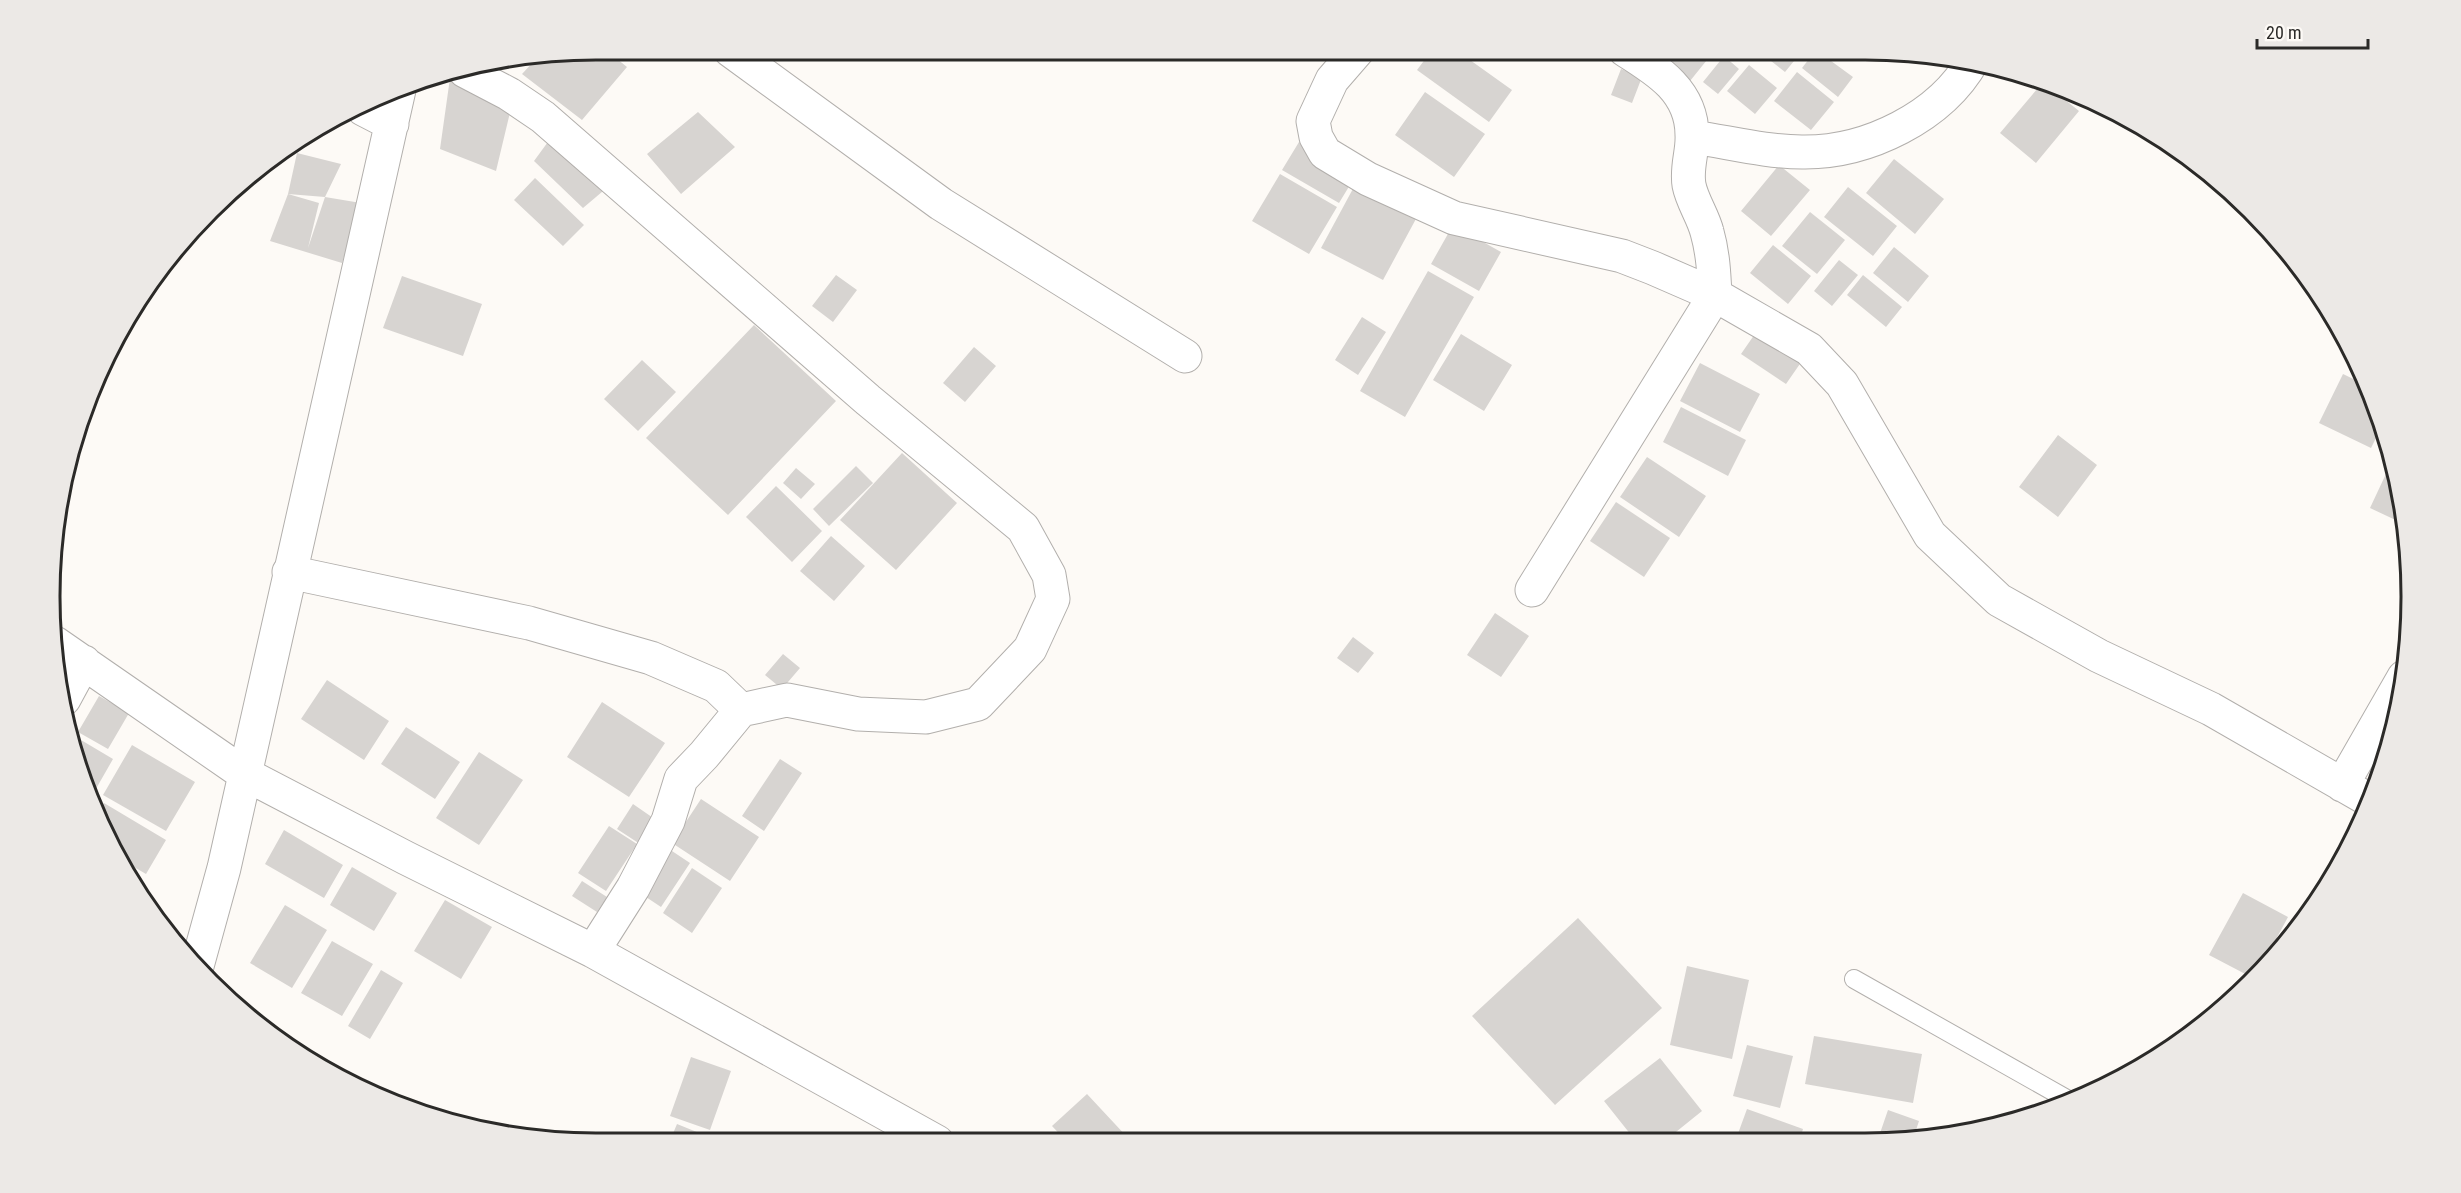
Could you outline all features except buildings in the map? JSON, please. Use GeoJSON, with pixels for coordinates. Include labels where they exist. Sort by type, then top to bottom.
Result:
{"type":"FeatureCollection","features":[{"type":"Feature","properties":{"kind":"street"},"geometry":{"type":"LineString","coordinates":[[744,60],[941,204],[1185,356]]}},
{"type":"Feature","properties":{"kind":"street"},"geometry":{"type":"LineString","coordinates":[[1349,60],[1332,80],[1313,121],[1316,137],[1325,153],[1368,179],[1454,218],[1622,256],[1715,295],[1809,349],[1842,384],[1930,535],[1999,600],[2099,656],[2211,709],[2362,796]]}},
{"type":"Feature","properties":{"kind":"street"},"geometry":{"type":"LineString","coordinates":[[1532,590],[1715,295],[1714,262],[1707,230],[1690,186],[1688,166],[1693,137],[1691,120],[1682,96],[1664,74],[1641,60]]}},
{"type":"Feature","properties":{"kind":"street"},"geometry":{"type":"LineString","coordinates":[[1693,137],[1800,152],[1834,150],[1869,141],[1928,111],[1962,79],[1967,70]]}},
{"type":"Feature","properties":{"kind":"street"},"geometry":{"type":"LineString","coordinates":[[472,75],[508,94],[543,117],[867,400],[1023,528],[1049,575],[1053,599],[1030,649],[978,704],[926,717],[858,714],[787,700],[741,710],[704,755],[681,778],[668,821],[633,888],[593,951]]}},
{"type":"Feature","properties":{"kind":"street"},"geometry":{"type":"LineString","coordinates":[[199,957],[224,868],[243,773],[397,99]]}},
{"type":"Feature","properties":{"kind":"street"},"geometry":{"type":"LineString","coordinates":[[367,111],[392,124]]}},
{"type":"Feature","properties":{"kind":"street"},"geometry":{"type":"LineString","coordinates":[[289,572],[528,623],[651,658],[716,686],[741,710]]}},
{"type":"Feature","properties":{"kind":"street"},"geometry":{"type":"LineString","coordinates":[[63,648],[243,773],[406,858],[593,951],[921,1133]]}},
{"type":"Feature","properties":{"kind":"street"},"geometry":{"type":"LineString","coordinates":[[68,691],[84,662]]}},
{"type":"Feature","properties":{"kind":"street"},"geometry":{"type":"LineString","coordinates":[[2342,785],[2391,699]]}},
{"type":"Feature","properties":{"kind":"lane"},"geometry":{"type":"LineString","coordinates":[[1854,979],[2061,1096]]}}]}
